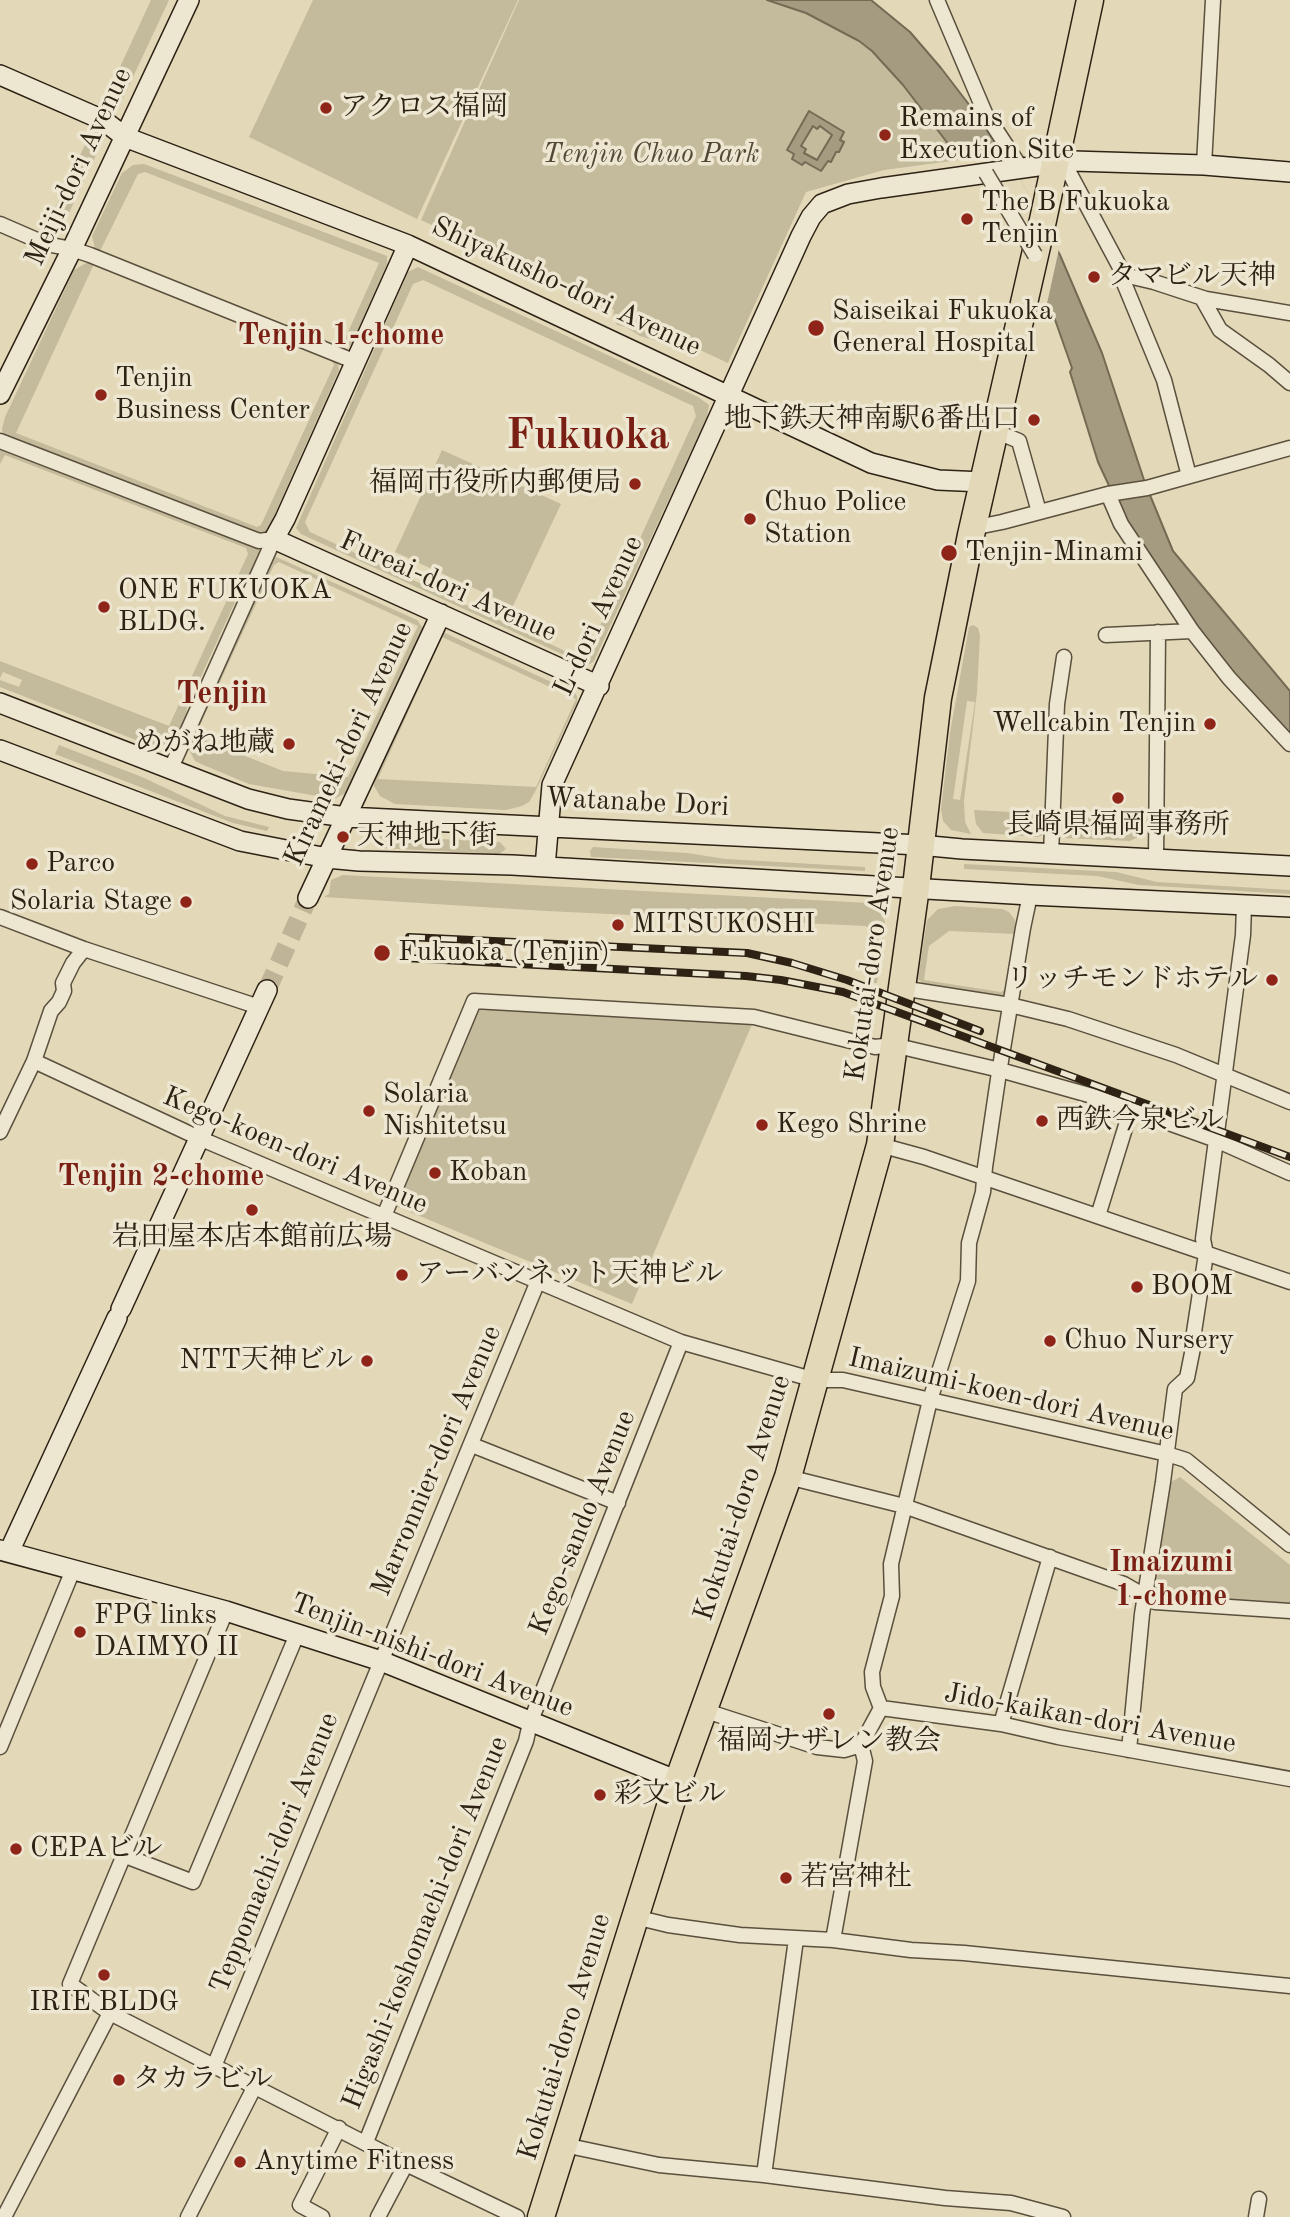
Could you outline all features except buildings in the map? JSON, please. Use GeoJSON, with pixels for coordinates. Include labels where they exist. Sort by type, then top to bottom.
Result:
{"type":"FeatureCollection","features":[{"type":"Feature","properties":{"kind":"highway","name":"Kokutai-doro Avenue"},"geometry":{"type":"LineString","coordinates":[[541,2217],[678,1781],[788,1477],[880,1145],[916,887],[938,698],[972,528],[1056,163],[1090,0]]}},
{"type":"Feature","properties":{"kind":"street","name":"Meiji-dori Avenue"},"geometry":{"type":"LineString","coordinates":[[0,394],[125,137],[188,0]]}},
{"type":"Feature","properties":{"kind":"street"},"geometry":{"type":"LineString","coordinates":[[937,0],[985,113],[1018,168]]}},
{"type":"Feature","properties":{"kind":"street"},"geometry":{"type":"LineString","coordinates":[[1205,165],[1213,0]]}},
{"type":"Feature","properties":{"kind":"street","name":"Shiyakusho-dori Avenue"},"geometry":{"type":"LineString","coordinates":[[0,75],[103,120],[125,137],[408,245],[871,463],[938,480],[983,482]]}},
{"type":"Feature","properties":{"kind":"street"},"geometry":{"type":"LineString","coordinates":[[1032,267],[978,174],[1073,161],[1205,165],[1290,172]]}},
{"type":"Feature","properties":{"kind":"street"},"geometry":{"type":"LineString","coordinates":[[1056,163],[1070,174],[1124,275],[1124,283],[1164,380],[1189,476]]}},
{"type":"Feature","properties":{"kind":"street","name":"L-dori Avenue"},"geometry":{"type":"LineString","coordinates":[[545,867],[552,785],[811,218],[822,204],[848,194],[978,174]]}},
{"type":"Feature","properties":{"kind":"street"},"geometry":{"type":"LineString","coordinates":[[0,224],[46,244],[72,248],[356,362]]}},
{"type":"Feature","properties":{"kind":"street"},"geometry":{"type":"LineString","coordinates":[[171,768],[408,245]]}},
{"type":"Feature","properties":{"kind":"street"},"geometry":{"type":"LineString","coordinates":[[1124,275],[1202,298],[1290,313]]}},
{"type":"Feature","properties":{"kind":"street"},"geometry":{"type":"LineString","coordinates":[[1202,298],[1220,330],[1290,383]]}},
{"type":"Feature","properties":{"kind":"street"},"geometry":{"type":"LineString","coordinates":[[995,431],[1019,441],[1039,512]]}},
{"type":"Feature","properties":{"kind":"street"},"geometry":{"type":"LineString","coordinates":[[0,441],[258,541],[274,539]]}},
{"type":"Feature","properties":{"kind":"street"},"geometry":{"type":"LineString","coordinates":[[972,528],[1110,494],[1147,488],[1290,448]]}},
{"type":"Feature","properties":{"kind":"street"},"geometry":{"type":"LineString","coordinates":[[1110,494],[1121,524],[1192,631],[1228,678],[1290,744]]}},
{"type":"Feature","properties":{"kind":"street","name":"Fureai-dori Avenue"},"geometry":{"type":"LineString","coordinates":[[274,539],[599,686]]}},
{"type":"Feature","properties":{"kind":"street","name":"Kirameki-dori Avenue"},"geometry":{"type":"LineString","coordinates":[[308,898],[440,614]]}},
{"type":"Feature","properties":{"kind":"street"},"geometry":{"type":"LineString","coordinates":[[1106,635],[1192,631]]}},
{"type":"Feature","properties":{"kind":"street"},"geometry":{"type":"LineString","coordinates":[[1156,859],[1158,632]]}},
{"type":"Feature","properties":{"kind":"street"},"geometry":{"type":"LineString","coordinates":[[1051,854],[1057,704],[1065,657]]}},
{"type":"Feature","properties":{"kind":"street","name":"Watanabe Dori"},"geometry":{"type":"LineString","coordinates":[[0,703],[248,799],[346,817],[1290,866]]}},
{"type":"Feature","properties":{"kind":"street"},"geometry":{"type":"LineString","coordinates":[[0,750],[240,841],[327,858],[1290,907]]}},
{"type":"Feature","properties":{"kind":"street"},"geometry":{"type":"LineString","coordinates":[[833,1940],[865,1761],[861,1745],[881,1708],[873,1688],[872,1672],[892,1596],[891,1564],[930,1400],[968,1281],[969,1243],[986,1179],[985,1167],[1010,1005],[1030,895]]}},
{"type":"Feature","properties":{"kind":"street"},"geometry":{"type":"LineString","coordinates":[[1129,1750],[1146,1598],[1175,1389],[1186,1378],[1194,1343],[1206,1254],[1203,1239],[1243,935],[1244,905]]}},
{"type":"Feature","properties":{"kind":"street"},"geometry":{"type":"LineString","coordinates":[[0,917],[83,949],[263,998],[119,1314],[5,1551]]}},
{"type":"Feature","properties":{"kind":"street"},"geometry":{"type":"LineString","coordinates":[[0,1132],[34,1062],[51,1012],[64,991],[64,983],[73,963],[83,949]]}},
{"type":"Feature","properties":{"kind":"street"},"geometry":{"type":"LineString","coordinates":[[901,988],[1010,1005],[1121,1035],[1290,1102]]}},
{"type":"Feature","properties":{"kind":"street"},"geometry":{"type":"LineString","coordinates":[[384,1216],[474,1001],[754,1017],[876,1047],[893,1045],[1000,1070],[1131,1109],[1216,1140],[1290,1173]]}},
{"type":"Feature","properties":{"kind":"street","name":"Kego-koen-dori Avenue"},"geometry":{"type":"LineString","coordinates":[[34,1062],[200,1138],[681,1342],[816,1380]]}},
{"type":"Feature","properties":{"kind":"street"},"geometry":{"type":"LineString","coordinates":[[1098,1216],[1131,1109]]}},
{"type":"Feature","properties":{"kind":"street"},"geometry":{"type":"LineString","coordinates":[[880,1145],[1290,1282]]}},
{"type":"Feature","properties":{"kind":"street","name":"Marronnier-dori Avenue"},"geometry":{"type":"LineString","coordinates":[[381,1661],[538,1281]]}},
{"type":"Feature","properties":{"kind":"street","name":"Kego-sando Avenue"},"geometry":{"type":"LineString","coordinates":[[530,1723],[681,1342]]}},
{"type":"Feature","properties":{"kind":"street","name":"Imaizumi-koen-dori Avenue"},"geometry":{"type":"LineString","coordinates":[[816,1380],[844,1380],[1186,1460],[1290,1545]]}},
{"type":"Feature","properties":{"kind":"street"},"geometry":{"type":"LineString","coordinates":[[472,1446],[618,1503]]}},
{"type":"Feature","properties":{"kind":"street"},"geometry":{"type":"LineString","coordinates":[[788,1477],[904,1506],[1124,1584],[1155,1602],[1290,1611]]}},
{"type":"Feature","properties":{"kind":"street","name":"Tenjin-nishi-dori Avenue"},"geometry":{"type":"LineString","coordinates":[[5,1551],[298,1632],[381,1661],[678,1781]]}},
{"type":"Feature","properties":{"kind":"street"},"geometry":{"type":"LineString","coordinates":[[1001,1724],[1050,1557]]}},
{"type":"Feature","properties":{"kind":"street"},"geometry":{"type":"LineString","coordinates":[[0,1747],[72,1570]]}},
{"type":"Feature","properties":{"kind":"street"},"geometry":{"type":"LineString","coordinates":[[226,1611],[70,1984],[110,2012],[406,2164],[517,2217]]}},
{"type":"Feature","properties":{"kind":"street"},"geometry":{"type":"LineString","coordinates":[[123,1855],[193,1882],[298,1632]]}},
{"type":"Feature","properties":{"kind":"street","name":"Teppomachi-dori Avenue"},"geometry":{"type":"LineString","coordinates":[[215,2064],[381,1661]]}},
{"type":"Feature","properties":{"kind":"street","name":"Jido-kaikan-dori Avenue"},"geometry":{"type":"LineString","coordinates":[[881,1708],[1001,1724],[1290,1779]]}},
{"type":"Feature","properties":{"kind":"street"},"geometry":{"type":"LineString","coordinates":[[703,1710],[817,1748],[844,1750],[861,1745]]}},
{"type":"Feature","properties":{"kind":"street","name":"Higashi-koshomachi-dori Avenue"},"geometry":{"type":"LineString","coordinates":[[366,2142],[521,1754],[530,1723]]}},
{"type":"Feature","properties":{"kind":"street"},"geometry":{"type":"LineString","coordinates":[[635,1917],[668,1925],[740,1935],[833,1940],[911,1950],[1290,1986]]}},
{"type":"Feature","properties":{"kind":"street"},"geometry":{"type":"LineString","coordinates":[[764,2175],[796,1938]]}},
{"type":"Feature","properties":{"kind":"street"},"geometry":{"type":"LineString","coordinates":[[4,2217],[110,2012]]}},
{"type":"Feature","properties":{"kind":"street"},"geometry":{"type":"LineString","coordinates":[[188,2217],[255,2086]]}},
{"type":"Feature","properties":{"kind":"street"},"geometry":{"type":"LineString","coordinates":[[322,2217],[300,2205],[339,2128]]}},
{"type":"Feature","properties":{"kind":"street"},"geometry":{"type":"LineString","coordinates":[[564,2145],[659,2165],[764,2175],[945,2198],[1011,2203],[1063,2217]]}},
{"type":"Feature","properties":{"kind":"street"},"geometry":{"type":"LineString","coordinates":[[378,2217],[406,2164]]}},
{"type":"Feature","properties":{"kind":"street"},"geometry":{"type":"LineString","coordinates":[[1256,2217],[1259,2199]]}},
{"type":"Feature","properties":{"kind":"green space"},"geometry":{"type":"Polygon","coordinates":[[[151,0],[169,0],[119,107],[111,111],[101,108],[151,0]]]}},
{"type":"Feature","properties":{"kind":"green space","name":"アクロス福岡"},"geometry":{"type":"Polygon","coordinates":[[[313,0],[518,0],[417,219],[249,137],[313,0]]]}},
{"type":"Feature","properties":{"kind":"green space","name":"Tenjin Chuo Park"},"geometry":{"type":"Polygon","coordinates":[[[519,0],[767,0],[813,13],[872,51],[903,85],[958,155],[955,157],[959,160],[884,170],[806,192],[728,363],[687,344],[685,347],[677,347],[640,336],[617,325],[613,318],[614,310],[421,220],[519,0]]]}},
{"type":"Feature","properties":{"kind":"green space"},"geometry":{"type":"Polygon","coordinates":[[[93,128],[99,131],[103,140],[57,237],[45,237],[42,235],[93,128]]]}},
{"type":"Feature","properties":{"kind":"green space"},"geometry":{"type":"Polygon","coordinates":[[[144,164],[387,256],[387,264],[351,345],[346,347],[337,344],[344,341],[379,263],[145,172],[138,174],[100,251],[95,248],[92,236],[122,173],[133,165],[144,164]]]}},
{"type":"Feature","properties":{"kind":"green space"},"geometry":{"type":"Polygon","coordinates":[[[86,263],[94,264],[16,433],[257,527],[261,525],[334,365],[331,359],[338,364],[339,370],[264,533],[3,435],[5,417],[74,270],[86,263]]]}},
{"type":"Feature","properties":{"kind":"green space"},"geometry":{"type":"Polygon","coordinates":[[[418,267],[698,397],[709,405],[707,417],[594,661],[590,664],[577,661],[301,534],[296,528],[408,272],[418,267]],[[423,280],[413,284],[305,522],[310,532],[578,657],[587,654],[696,416],[693,406],[423,280]]]}},
{"type":"Feature","properties":{"kind":"green space"},"geometry":{"type":"Polygon","coordinates":[[[0,447],[255,546],[259,550],[260,555],[253,571],[246,578],[187,707],[179,733],[167,745],[141,742],[0,687],[0,680],[19,687],[22,680],[3,672],[0,678],[0,661],[169,726],[248,554],[246,548],[5,455],[0,464],[0,447]]]}},
{"type":"Feature","properties":{"kind":"green space"},"geometry":{"type":"Polygon","coordinates":[[[442,450],[561,504],[513,606],[395,552],[442,450]]]}},
{"type":"Feature","properties":{"kind":"green space"},"geometry":{"type":"Polygon","coordinates":[[[274,556],[417,620],[423,628],[354,782],[344,794],[334,799],[249,784],[201,764],[195,761],[188,748],[190,737],[274,556]],[[279,562],[274,565],[195,736],[283,771],[348,777],[418,626],[279,562]]]}},
{"type":"Feature","properties":{"kind":"green space"},"geometry":{"type":"Polygon","coordinates":[[[973,625],[978,628],[980,635],[977,692],[964,801],[965,822],[971,834],[951,830],[943,821],[941,809],[950,733],[969,627],[973,625]],[[967,701],[953,799],[960,800],[975,702],[967,701]]]}},
{"type":"Feature","properties":{"kind":"green space"},"geometry":{"type":"Polygon","coordinates":[[[443,632],[577,696],[577,702],[536,790],[529,802],[522,806],[506,810],[395,804],[380,796],[374,786],[374,777],[443,632]],[[442,637],[378,779],[536,787],[576,699],[442,637]]]}},
{"type":"Feature","properties":{"kind":"green space"},"geometry":{"type":"Polygon","coordinates":[[[59,745],[142,777],[225,816],[269,827],[267,831],[233,823],[55,754],[59,745]]]}},
{"type":"Feature","properties":{"kind":"green space"},"geometry":{"type":"Polygon","coordinates":[[[974,810],[1049,814],[1047,833],[1038,837],[983,833],[976,824],[974,810]]]}},
{"type":"Feature","properties":{"kind":"green space"},"geometry":{"type":"Polygon","coordinates":[[[1057,814],[1149,819],[1144,834],[1130,841],[1064,838],[1058,835],[1057,814]]]}},
{"type":"Feature","properties":{"kind":"green space"},"geometry":{"type":"Polygon","coordinates":[[[381,836],[500,842],[506,849],[499,854],[380,848],[376,841],[381,836]]]}},
{"type":"Feature","properties":{"kind":"green space"},"geometry":{"type":"Polygon","coordinates":[[[593,847],[687,853],[726,859],[865,867],[865,871],[591,857],[590,851],[593,847]]]}},
{"type":"Feature","properties":{"kind":"green space"},"geometry":{"type":"Polygon","coordinates":[[[964,864],[1116,872],[1157,882],[1290,890],[1290,894],[1139,885],[1097,876],[964,869],[964,864]]]}},
{"type":"Feature","properties":{"kind":"green space"},"geometry":{"type":"Polygon","coordinates":[[[343,875],[869,903],[878,908],[885,922],[877,983],[871,983],[877,941],[866,926],[546,911],[324,897],[329,894],[331,880],[343,875]]]}},
{"type":"Feature","properties":{"kind":"green space"},"geometry":{"type":"Polygon","coordinates":[[[955,906],[1002,909],[1009,912],[1015,920],[1015,934],[949,931],[929,946],[924,980],[1001,992],[1007,988],[1002,998],[927,987],[918,979],[927,920],[938,909],[955,906]]]}},
{"type":"Feature","properties":{"kind":"green space"},"geometry":{"type":"Polygon","coordinates":[[[477,1004],[753,1022],[632,1304],[393,1205],[477,1004]]]}},
{"type":"Feature","properties":{"kind":"green space"},"geometry":{"type":"Polygon","coordinates":[[[1180,1477],[1290,1565],[1290,1606],[1203,1601],[1158,1594],[1152,1587],[1167,1484],[1180,1477]]]}},
{"type":"Feature","properties":{"kind":"shaded area"},"geometry":{"type":"Polygon","coordinates":[[[767,0],[871,0],[910,32],[1003,149],[1060,255],[1102,353],[1145,483],[1173,551],[1290,691],[1290,739],[1229,670],[1174,598],[1118,505],[1098,462],[1070,372],[1072,368],[1053,314],[964,156],[959,158],[903,85],[872,51],[859,41],[806,13],[767,0]]]}},
{"type":"Feature","properties":{"kind":"shaded area"},"geometry":{"type":"Polygon","coordinates":[[[809,111],[844,132],[840,140],[844,142],[839,152],[836,152],[831,162],[828,161],[821,171],[805,162],[802,165],[792,159],[794,154],[787,150],[809,111]],[[813,126],[801,146],[806,149],[804,153],[817,160],[832,135],[820,126],[817,129],[813,126]]]}},
{"type":"Feature","properties":{"kind":"pier"},"geometry":{"type":"Polygon","coordinates":[[[1005,151],[1059,249],[1046,308],[961,159],[1005,151]]]}},
{"type":"Feature","properties":{"kind":"tunnel"},"geometry":{"type":"LineString","coordinates":[[267,990],[308,898]]}},
{"type":"Feature","properties":{"kind":"railway"},"geometry":{"type":"LineString","coordinates":[[409,937],[747,953],[847,980],[980,1031]]}},
{"type":"Feature","properties":{"kind":"railway"},"geometry":{"type":"LineString","coordinates":[[405,958],[746,976],[843,992],[1290,1157]]}},
{"type":"Feature","properties":{"kind":"place","name":"アクロス福岡"},"geometry":{"type":"Point","coordinates":[326,108]}},
{"type":"Feature","properties":{"kind":"place","name":"Remains of Execution Site"},"geometry":{"type":"Point","coordinates":[885,135]}},
{"type":"Feature","properties":{"kind":"place","name":"The B Fukuoka Tenjin"},"geometry":{"type":"Point","coordinates":[967,219]}},
{"type":"Feature","properties":{"kind":"place","name":"タマビル天神"},"geometry":{"type":"Point","coordinates":[1094,277]}},
{"type":"Feature","properties":{"kind":"place","name":"Saiseikai Fukuoka General Hospital"},"geometry":{"type":"Point","coordinates":[816,328]}},
{"type":"Feature","properties":{"kind":"place","name":"Tenjin Business Center"},"geometry":{"type":"Point","coordinates":[101,395]}},
{"type":"Feature","properties":{"kind":"place","name":"地下鉄天神南駅6番出口"},"geometry":{"type":"Point","coordinates":[1034,420]}},
{"type":"Feature","properties":{"kind":"place","name":"福岡市役所内郵便局"},"geometry":{"type":"Point","coordinates":[635,484]}},
{"type":"Feature","properties":{"kind":"place","name":"Chuo Police Station"},"geometry":{"type":"Point","coordinates":[750,519]}},
{"type":"Feature","properties":{"kind":"place","name":"Tenjin-Minami"},"geometry":{"type":"Point","coordinates":[949,553]}},
{"type":"Feature","properties":{"kind":"place","name":"ONE FUKUOKA BLDG."},"geometry":{"type":"Point","coordinates":[104,607]}},
{"type":"Feature","properties":{"kind":"place","name":"Wellcabin Tenjin"},"geometry":{"type":"Point","coordinates":[1210,724]}},
{"type":"Feature","properties":{"kind":"place","name":"めがね地蔵"},"geometry":{"type":"Point","coordinates":[289,744]}},
{"type":"Feature","properties":{"kind":"place","name":"長崎県福岡事務所"},"geometry":{"type":"Point","coordinates":[1118,798]}},
{"type":"Feature","properties":{"kind":"place","name":"天神地下街"},"geometry":{"type":"Point","coordinates":[343,837]}},
{"type":"Feature","properties":{"kind":"place","name":"Parco"},"geometry":{"type":"Point","coordinates":[32,864]}},
{"type":"Feature","properties":{"kind":"place","name":"Solaria Stage"},"geometry":{"type":"Point","coordinates":[186,902]}},
{"type":"Feature","properties":{"kind":"place","name":"MITSUKOSHI"},"geometry":{"type":"Point","coordinates":[618,925]}},
{"type":"Feature","properties":{"kind":"place","name":"Fukuoka (Tenjin)"},"geometry":{"type":"Point","coordinates":[382,953]}},
{"type":"Feature","properties":{"kind":"place","name":"リッチモンドホテル"},"geometry":{"type":"Point","coordinates":[1272,980]}},
{"type":"Feature","properties":{"kind":"place","name":"Solaria Nishitetsu"},"geometry":{"type":"Point","coordinates":[369,1111]}},
{"type":"Feature","properties":{"kind":"place","name":"西鉄今泉ビル"},"geometry":{"type":"Point","coordinates":[1042,1121]}},
{"type":"Feature","properties":{"kind":"place","name":"Kego Shrine"},"geometry":{"type":"Point","coordinates":[762,1125]}},
{"type":"Feature","properties":{"kind":"place","name":"Koban"},"geometry":{"type":"Point","coordinates":[435,1173]}},
{"type":"Feature","properties":{"kind":"place","name":"岩田屋本店本館前広場"},"geometry":{"type":"Point","coordinates":[252,1210]}},
{"type":"Feature","properties":{"kind":"place","name":"アーバンネット天神ビル"},"geometry":{"type":"Point","coordinates":[402,1275]}},
{"type":"Feature","properties":{"kind":"place","name":"BOOM"},"geometry":{"type":"Point","coordinates":[1137,1287]}},
{"type":"Feature","properties":{"kind":"place","name":"Chuo Nursery"},"geometry":{"type":"Point","coordinates":[1050,1341]}},
{"type":"Feature","properties":{"kind":"place","name":"NTT天神ビル"},"geometry":{"type":"Point","coordinates":[367,1361]}},
{"type":"Feature","properties":{"kind":"place","name":"FPG links DAIMYO II"},"geometry":{"type":"Point","coordinates":[80,1632]}},
{"type":"Feature","properties":{"kind":"place","name":"福岡ナザレン教会"},"geometry":{"type":"Point","coordinates":[829,1714]}},
{"type":"Feature","properties":{"kind":"place","name":"彩文ビル"},"geometry":{"type":"Point","coordinates":[600,1795]}},
{"type":"Feature","properties":{"kind":"place","name":"CEPAビル"},"geometry":{"type":"Point","coordinates":[16,1849]}},
{"type":"Feature","properties":{"kind":"place","name":"若宮神社"},"geometry":{"type":"Point","coordinates":[786,1878]}},
{"type":"Feature","properties":{"kind":"place","name":"IRIE BLDG"},"geometry":{"type":"Point","coordinates":[104,1975]}},
{"type":"Feature","properties":{"kind":"place","name":"タカラビル"},"geometry":{"type":"Point","coordinates":[119,2080]}},
{"type":"Feature","properties":{"kind":"place","name":"Anytime Fitness"},"geometry":{"type":"Point","coordinates":[240,2162]}},
{"type":"Feature","properties":{"kind":"district","name":"Tenjin 1-chome"},"geometry":{"type":"Point","coordinates":[341,336]}},
{"type":"Feature","properties":{"kind":"district","name":"Fukuoka"},"geometry":{"type":"Point","coordinates":[588,437]}},
{"type":"Feature","properties":{"kind":"district","name":"Tenjin"},"geometry":{"type":"Point","coordinates":[222,695]}},
{"type":"Feature","properties":{"kind":"district","name":"Tenjin 2-chome"},"geometry":{"type":"Point","coordinates":[161,1177]}},
{"type":"Feature","properties":{"kind":"district","name":"Imaizumi 1-chome"},"geometry":{"type":"Point","coordinates":[1171,1580]}}]}
